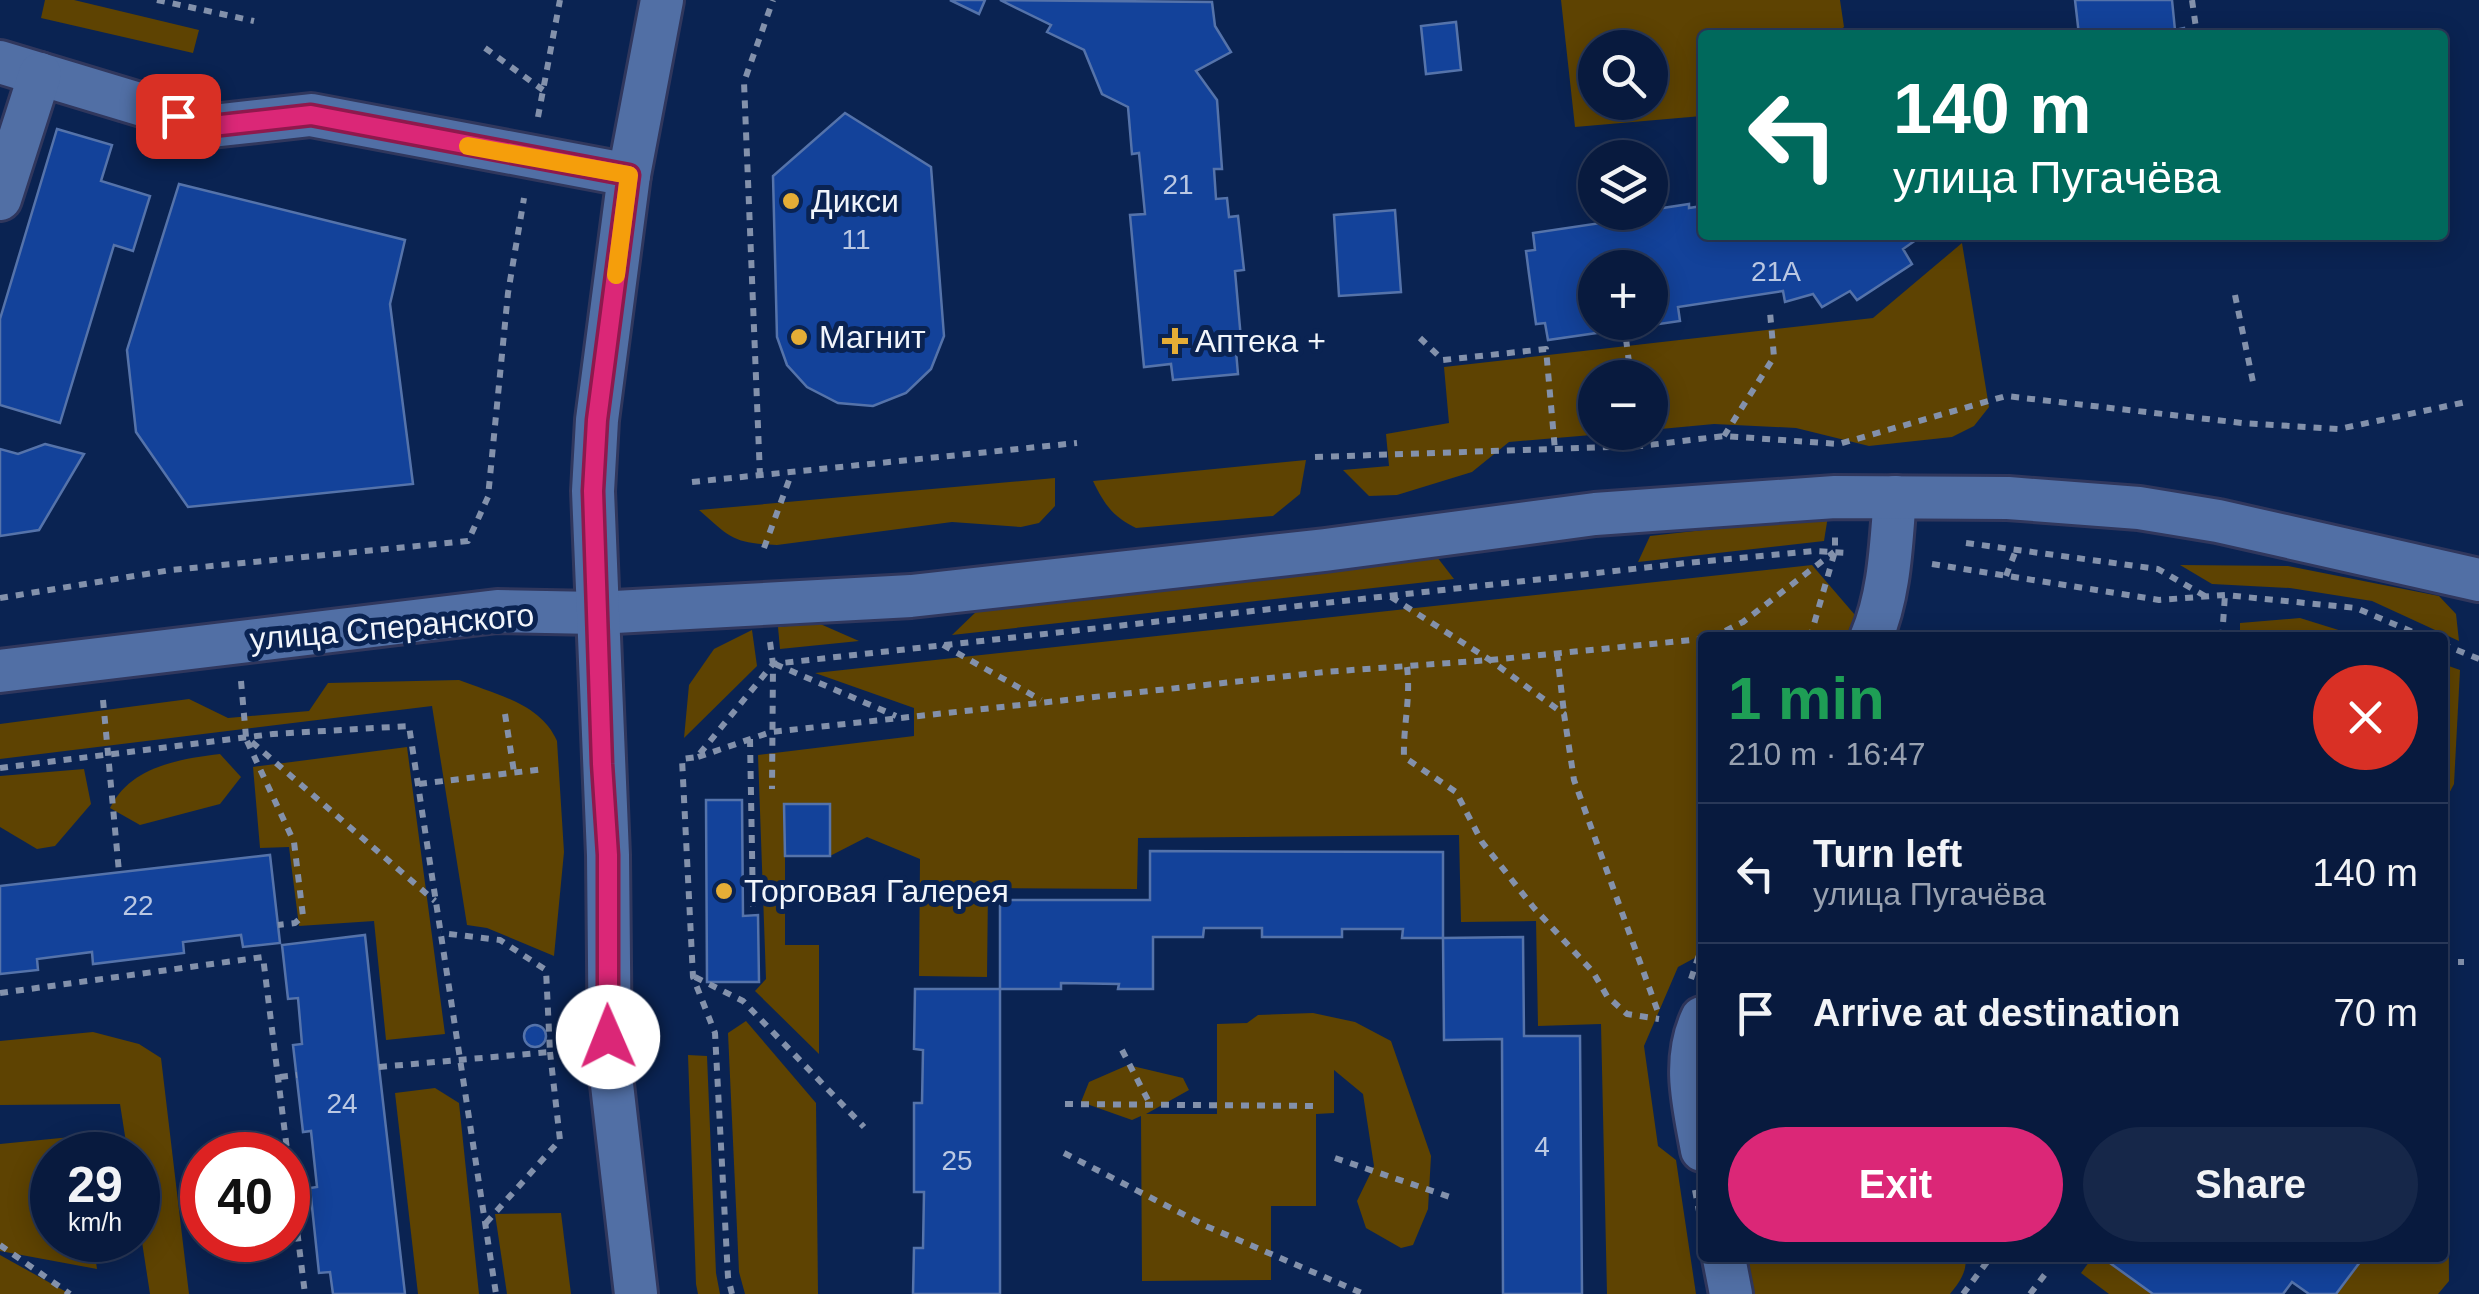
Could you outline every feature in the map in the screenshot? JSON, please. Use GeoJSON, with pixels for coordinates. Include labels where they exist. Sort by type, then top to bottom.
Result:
{"type":"FeatureCollection","features":[{"type":"Feature","properties":{"kind":"street"},"geometry":{"type":"LineString","coordinates":[[636,1294],[610,1067],[608,855],[593,491],[597,420],[629,175],[662,0]]}},
{"type":"Feature","properties":{"kind":"street"},"geometry":{"type":"LineString","coordinates":[[0,199],[20,68],[212,126],[311,115],[629,175]]}},
{"type":"Feature","properties":{"kind":"street","name":"улица Сперанского"},"geometry":{"type":"LineString","coordinates":[[0,671],[497,611],[596,613],[912,596],[1594,514],[1835,497],[2008,498],[2139,508],[2218,521],[2479,580]]}},
{"type":"Feature","properties":{"kind":"street"},"geometry":{"type":"LineString","coordinates":[[1874,632],[1890,557],[1896,497]]}},
{"type":"Feature","properties":{"kind":"street"},"geometry":{"type":"LineString","coordinates":[[1683,1026],[1696,1033],[1690,1084],[1698,1128]]}},
{"type":"Feature","properties":{"kind":"street"},"geometry":{"type":"LineString","coordinates":[[1725,1262],[1731,1294]]}},
{"type":"Feature","properties":{"kind":"path"},"geometry":{"type":"LineString","coordinates":[[157,0],[254,21]]}},
{"type":"Feature","properties":{"kind":"path"},"geometry":{"type":"LineString","coordinates":[[0,598],[170,570],[468,541],[488,497],[508,293],[560,0]]}},
{"type":"Feature","properties":{"kind":"path"},"geometry":{"type":"LineString","coordinates":[[760,476],[744,82],[773,0]]}},
{"type":"Feature","properties":{"kind":"path"},"geometry":{"type":"LineString","coordinates":[[2192,0],[2196,30]]}},
{"type":"Feature","properties":{"kind":"path"},"geometry":{"type":"LineString","coordinates":[[484,48],[543,90]]}},
{"type":"Feature","properties":{"kind":"path"},"geometry":{"type":"LineString","coordinates":[[2235,295],[2253,382]]}},
{"type":"Feature","properties":{"kind":"path"},"geometry":{"type":"LineString","coordinates":[[1724,436],[1774,358],[1770,312]]}},
{"type":"Feature","properties":{"kind":"path"},"geometry":{"type":"LineString","coordinates":[[1420,338],[1443,360],[1546,349],[1555,450]]}},
{"type":"Feature","properties":{"kind":"path"},"geometry":{"type":"LineString","coordinates":[[1626,340],[1629,360]]}},
{"type":"Feature","properties":{"kind":"path"},"geometry":{"type":"LineString","coordinates":[[1668,442],[1724,436],[1839,444],[2006,396],[2242,423],[2338,428],[2466,402]]}},
{"type":"Feature","properties":{"kind":"path"},"geometry":{"type":"LineString","coordinates":[[692,482],[1077,444]]}},
{"type":"Feature","properties":{"kind":"path"},"geometry":{"type":"LineString","coordinates":[[1837,456],[1839,444]]}},
{"type":"Feature","properties":{"kind":"path"},"geometry":{"type":"LineString","coordinates":[[1315,458],[1578,449]]}},
{"type":"Feature","properties":{"kind":"path"},"geometry":{"type":"LineString","coordinates":[[764,548],[792,472]]}},
{"type":"Feature","properties":{"kind":"path"},"geometry":{"type":"LineString","coordinates":[[1963,543],[2158,569],[2206,597]]}},
{"type":"Feature","properties":{"kind":"path"},"geometry":{"type":"LineString","coordinates":[[2006,576],[2016,550]]}},
{"type":"Feature","properties":{"kind":"path"},"geometry":{"type":"LineString","coordinates":[[1723,632],[1743,622],[1835,551]]}},
{"type":"Feature","properties":{"kind":"path"},"geometry":{"type":"LineString","coordinates":[[1812,632],[1835,551]]}},
{"type":"Feature","properties":{"kind":"path"},"geometry":{"type":"LineString","coordinates":[[698,758],[774,664],[1669,565],[1835,551],[2160,600],[2225,596],[2356,608],[2414,632]]}},
{"type":"Feature","properties":{"kind":"path"},"geometry":{"type":"LineString","coordinates":[[1390,596],[1490,660],[1564,714]]}},
{"type":"Feature","properties":{"kind":"path"},"geometry":{"type":"LineString","coordinates":[[2222,632],[2225,596]]}},
{"type":"Feature","properties":{"kind":"path"},"geometry":{"type":"LineString","coordinates":[[1737,632],[1743,622]]}},
{"type":"Feature","properties":{"kind":"path"},"geometry":{"type":"LineString","coordinates":[[732,1294],[715,1033],[693,977],[682,759],[698,758],[771,732],[898,717],[1326,672],[1698,639]]}},
{"type":"Feature","properties":{"kind":"path"},"geometry":{"type":"LineString","coordinates":[[240,642],[246,738],[294,842],[303,916],[295,923],[278,925]]}},
{"type":"Feature","properties":{"kind":"path"},"geometry":{"type":"LineString","coordinates":[[943,645],[1042,701]]}},
{"type":"Feature","properties":{"kind":"path"},"geometry":{"type":"LineString","coordinates":[[2448,646],[2479,659]]}},
{"type":"Feature","properties":{"kind":"path"},"geometry":{"type":"LineString","coordinates":[[1557,652],[1574,780],[1660,1019]]}},
{"type":"Feature","properties":{"kind":"path"},"geometry":{"type":"LineString","coordinates":[[100,658],[120,872]]}},
{"type":"Feature","properties":{"kind":"path"},"geometry":{"type":"LineString","coordinates":[[774,664],[898,717]]}},
{"type":"Feature","properties":{"kind":"path"},"geometry":{"type":"LineString","coordinates":[[772,789],[774,664]]}},
{"type":"Feature","properties":{"kind":"path"},"geometry":{"type":"LineString","coordinates":[[1407,667],[1411,694],[1403,728],[1404,757],[1456,792],[1482,842],[1534,908],[1593,972],[1607,996],[1627,1014],[1683,1026]]}},
{"type":"Feature","properties":{"kind":"path"},"geometry":{"type":"LineString","coordinates":[[506,714],[514,772]]}},
{"type":"Feature","properties":{"kind":"path"},"geometry":{"type":"LineString","coordinates":[[0,768],[246,738],[410,726],[496,1294]]}},
{"type":"Feature","properties":{"kind":"path"},"geometry":{"type":"LineString","coordinates":[[246,738],[436,902]]}},
{"type":"Feature","properties":{"kind":"path"},"geometry":{"type":"LineString","coordinates":[[750,739],[754,907]]}},
{"type":"Feature","properties":{"kind":"path"},"geometry":{"type":"LineString","coordinates":[[419,784],[544,769]]}},
{"type":"Feature","properties":{"kind":"path"},"geometry":{"type":"LineString","coordinates":[[441,933],[500,940],[546,970],[560,1140],[486,1224]]}},
{"type":"Feature","properties":{"kind":"path"},"geometry":{"type":"LineString","coordinates":[[0,993],[263,956],[305,1294]]}},
{"type":"Feature","properties":{"kind":"path"},"geometry":{"type":"LineString","coordinates":[[2448,962],[2464,962]]}},
{"type":"Feature","properties":{"kind":"path"},"geometry":{"type":"LineString","coordinates":[[693,977],[743,1001],[864,1127]]}},
{"type":"Feature","properties":{"kind":"path"},"geometry":{"type":"LineString","coordinates":[[1122,1050],[1151,1106]]}},
{"type":"Feature","properties":{"kind":"path"},"geometry":{"type":"LineString","coordinates":[[379,1068],[550,1052]]}},
{"type":"Feature","properties":{"kind":"path"},"geometry":{"type":"LineString","coordinates":[[280,1077],[297,1076]]}},
{"type":"Feature","properties":{"kind":"path"},"geometry":{"type":"LineString","coordinates":[[1065,1104],[1316,1106]]}},
{"type":"Feature","properties":{"kind":"path"},"geometry":{"type":"LineString","coordinates":[[1064,1154],[1206,1226],[1364,1294]]}},
{"type":"Feature","properties":{"kind":"path"},"geometry":{"type":"LineString","coordinates":[[1335,1158],[1450,1198]]}},
{"type":"Feature","properties":{"kind":"path"},"geometry":{"type":"LineString","coordinates":[[0,1246],[70,1294]]}},
{"type":"Feature","properties":{"kind":"path"},"geometry":{"type":"LineString","coordinates":[[1964,1294],[1987,1262]]}},
{"type":"Feature","properties":{"kind":"path"},"geometry":{"type":"LineString","coordinates":[[2030,1294],[2048,1270]]}},
{"type":"Feature","properties":{"kind":"shaded area"},"geometry":{"type":"Polygon","coordinates":[[[45,0],[74,0],[199,30],[193,53],[41,18],[45,0]]]}},
{"type":"Feature","properties":{"kind":"shaded area"},"geometry":{"type":"Polygon","coordinates":[[[1561,0],[1840,0],[1844,27],[1698,30],[1698,116],[1668,119],[1668,30],[1578,30],[1578,120],[1656,120],[1575,127],[1561,0]]]}},
{"type":"Feature","properties":{"kind":"shaded area"},"geometry":{"type":"Polygon","coordinates":[[[1962,243],[1989,407],[1974,426],[1952,437],[1869,446],[1796,428],[1714,424],[1668,428],[1668,360],[1578,360],[1578,436],[1509,442],[1472,472],[1397,495],[1369,496],[1343,470],[1389,466],[1386,434],[1449,423],[1444,367],[1873,318],[1962,243]]]}},
{"type":"Feature","properties":{"kind":"shaded area"},"geometry":{"type":"Polygon","coordinates":[[[1306,460],[1300,494],[1273,516],[1136,528],[1110,509],[1093,481],[1306,460]]]}},
{"type":"Feature","properties":{"kind":"shaded area"},"geometry":{"type":"Polygon","coordinates":[[[1055,478],[1055,506],[1039,523],[1021,527],[952,522],[777,545],[733,537],[699,510],[1055,478]]]}},
{"type":"Feature","properties":{"kind":"shaded area"},"geometry":{"type":"Polygon","coordinates":[[[1828,516],[1824,541],[1638,562],[1650,536],[1828,516]]]}},
{"type":"Feature","properties":{"kind":"shaded area"},"geometry":{"type":"Polygon","coordinates":[[[1437,557],[1454,579],[952,635],[979,609],[1437,557]]]}},
{"type":"Feature","properties":{"kind":"shaded area"},"geometry":{"type":"Polygon","coordinates":[[[1812,565],[1855,615],[1848,632],[1698,632],[1698,956],[1678,967],[1644,1046],[1658,1146],[1676,1160],[1696,1294],[1607,1294],[1601,1024],[1538,1026],[1536,921],[1461,922],[1459,835],[1138,838],[1137,889],[988,888],[987,977],[919,976],[920,859],[867,837],[830,856],[829,804],[785,804],[785,945],[819,945],[819,1054],[755,991],[766,979],[758,755],[914,736],[914,708],[815,673],[1812,565]]]}},
{"type":"Feature","properties":{"kind":"shaded area"},"geometry":{"type":"Polygon","coordinates":[[[2180,565],[2288,566],[2439,596],[2456,614],[2459,641],[2448,636],[2448,632],[2439,632],[2372,601],[2290,588],[2212,584],[2180,565]]]}},
{"type":"Feature","properties":{"kind":"shaded area"},"geometry":{"type":"Polygon","coordinates":[[[2300,618],[2345,632],[2240,632],[2240,623],[2300,618]]]}},
{"type":"Feature","properties":{"kind":"shaded area"},"geometry":{"type":"Polygon","coordinates":[[[818,623],[859,641],[780,649],[778,627],[818,623]]]}},
{"type":"Feature","properties":{"kind":"shaded area"},"geometry":{"type":"Polygon","coordinates":[[[752,630],[757,666],[684,738],[689,685],[714,649],[752,630]]]}},
{"type":"Feature","properties":{"kind":"shaded area"},"geometry":{"type":"Polygon","coordinates":[[[2448,666],[2460,670],[2454,784],[2448,795],[2448,666]]]}},
{"type":"Feature","properties":{"kind":"shaded area"},"geometry":{"type":"Polygon","coordinates":[[[459,680],[528,709],[550,728],[557,741],[564,852],[554,956],[487,928],[467,925],[432,706],[0,759],[0,724],[189,699],[228,718],[309,711],[328,683],[459,680]]]}},
{"type":"Feature","properties":{"kind":"shaded area"},"geometry":{"type":"Polygon","coordinates":[[[407,747],[445,1034],[386,1040],[374,921],[299,926],[289,847],[260,848],[253,767],[407,747]]]}},
{"type":"Feature","properties":{"kind":"shaded area"},"geometry":{"type":"Polygon","coordinates":[[[220,754],[241,777],[220,804],[140,825],[110,808],[119,794],[143,774],[172,762],[220,754]]]}},
{"type":"Feature","properties":{"kind":"shaded area"},"geometry":{"type":"Polygon","coordinates":[[[84,769],[91,804],[55,846],[37,849],[0,827],[0,776],[84,769]]]}},
{"type":"Feature","properties":{"kind":"shaded area"},"geometry":{"type":"Polygon","coordinates":[[[1313,1013],[1355,1022],[1391,1041],[1431,1156],[1428,1209],[1413,1245],[1401,1248],[1366,1228],[1357,1201],[1374,1166],[1363,1094],[1334,1070],[1334,1113],[1316,1114],[1316,1206],[1271,1206],[1271,1280],[1142,1281],[1141,1116],[1132,1120],[1081,1102],[1089,1082],[1128,1065],[1183,1078],[1189,1090],[1146,1114],[1217,1114],[1217,1024],[1247,1023],[1258,1015],[1313,1013]]]}},
{"type":"Feature","properties":{"kind":"shaded area"},"geometry":{"type":"Polygon","coordinates":[[[746,1021],[816,1103],[818,1294],[745,1294],[739,1272],[728,1033],[746,1021]]]}},
{"type":"Feature","properties":{"kind":"shaded area"},"geometry":{"type":"Polygon","coordinates":[[[93,1032],[139,1044],[161,1058],[180,1218],[180,1262],[185,1262],[189,1294],[150,1294],[145,1262],[160,1262],[160,1132],[124,1132],[120,1104],[0,1105],[0,1041],[93,1032]]]}},
{"type":"Feature","properties":{"kind":"shaded area"},"geometry":{"type":"Polygon","coordinates":[[[688,1055],[707,1056],[720,1294],[698,1294],[696,1284],[688,1055]]]}},
{"type":"Feature","properties":{"kind":"shaded area"},"geometry":{"type":"Polygon","coordinates":[[[435,1088],[459,1103],[479,1294],[418,1294],[395,1093],[435,1088]]]}},
{"type":"Feature","properties":{"kind":"shaded area"},"geometry":{"type":"Polygon","coordinates":[[[2448,1127],[2449,1281],[2438,1294],[2336,1294],[2360,1262],[2448,1262],[2448,1127]]]}},
{"type":"Feature","properties":{"kind":"shaded area"},"geometry":{"type":"Polygon","coordinates":[[[30,1141],[30,1257],[0,1251],[0,1144],[30,1141]]]}},
{"type":"Feature","properties":{"kind":"shaded area"},"geometry":{"type":"Polygon","coordinates":[[[561,1213],[571,1294],[507,1294],[495,1214],[561,1213]]]}},
{"type":"Feature","properties":{"kind":"shaded area"},"geometry":{"type":"Polygon","coordinates":[[[0,1255],[70,1294],[0,1294],[0,1255]]]}},
{"type":"Feature","properties":{"kind":"shaded area"},"geometry":{"type":"Polygon","coordinates":[[[59,1262],[96,1262],[97,1269],[59,1262]]]}},
{"type":"Feature","properties":{"kind":"shaded area"},"geometry":{"type":"Polygon","coordinates":[[[1746,1262],[1966,1263],[1950,1294],[1753,1294],[1746,1262]]]}},
{"type":"Feature","properties":{"kind":"shaded area"},"geometry":{"type":"Polygon","coordinates":[[[2089,1262],[2109,1262],[2153,1294],[2109,1294],[2081,1273],[2089,1262]]]}},
{"type":"Feature","properties":{"kind":"building"},"geometry":{"type":"Polygon","coordinates":[[[950,0],[985,0],[979,14],[950,0]]]}},
{"type":"Feature","properties":{"kind":"building"},"geometry":{"type":"Polygon","coordinates":[[[1000,0],[1212,2],[1215,26],[1231,52],[1196,71],[1217,100],[1222,169],[1214,169],[1216,199],[1227,198],[1229,217],[1238,216],[1244,270],[1235,271],[1241,339],[1235,339],[1238,374],[1173,380],[1171,364],[1144,367],[1130,215],[1145,214],[1139,153],[1132,154],[1128,107],[1102,94],[1084,50],[1047,32],[1051,25],[1000,0]]]}},
{"type":"Feature","properties":{"kind":"building"},"geometry":{"type":"Polygon","coordinates":[[[2075,0],[2172,0],[2175,30],[2078,30],[2075,0]]]}},
{"type":"Feature","properties":{"kind":"building"},"geometry":{"type":"Polygon","coordinates":[[[1456,22],[1461,70],[1426,74],[1421,26],[1456,22]]]}},
{"type":"Feature","properties":{"kind":"building"},"geometry":{"type":"Polygon","coordinates":[[[845,113],[931,167],[944,336],[931,369],[906,393],[873,406],[838,403],[807,387],[787,365],[777,337],[773,176],[845,113]]]}},
{"type":"Feature","properties":{"kind":"building"},"geometry":{"type":"Polygon","coordinates":[[[57,129],[112,145],[101,181],[150,196],[133,251],[114,245],[60,423],[0,405],[0,319],[57,129]]]}},
{"type":"Feature","properties":{"kind":"building"},"geometry":{"type":"Polygon","coordinates":[[[179,184],[405,240],[390,304],[413,484],[188,507],[136,432],[127,350],[179,184]]]}},
{"type":"Feature","properties":{"kind":"building"},"geometry":{"type":"Polygon","coordinates":[[[1689,204],[1689,208],[1698,207],[1698,240],[1916,240],[1903,249],[1912,264],[1857,300],[1850,291],[1822,307],[1813,294],[1785,302],[1783,291],[1678,307],[1680,321],[1668,323],[1668,250],[1578,250],[1578,336],[1548,340],[1545,323],[1536,324],[1526,251],[1535,250],[1533,233],[1578,226],[1578,230],[1668,230],[1668,207],[1689,204]]]}},
{"type":"Feature","properties":{"kind":"building"},"geometry":{"type":"Polygon","coordinates":[[[1395,210],[1401,292],[1339,296],[1334,215],[1395,210]]]}},
{"type":"Feature","properties":{"kind":"building"},"geometry":{"type":"Polygon","coordinates":[[[45,444],[84,454],[39,530],[0,536],[0,449],[18,454],[45,444]]]}},
{"type":"Feature","properties":{"kind":"building","name":"Торговая Галерея"},"geometry":{"type":"Polygon","coordinates":[[[706,800],[742,800],[743,916],[758,915],[759,982],[707,982],[706,800]]]}},
{"type":"Feature","properties":{"kind":"building"},"geometry":{"type":"Polygon","coordinates":[[[784,804],[830,804],[830,856],[785,856],[784,804]]]}},
{"type":"Feature","properties":{"kind":"building"},"geometry":{"type":"Polygon","coordinates":[[[1150,851],[1443,852],[1443,938],[1402,938],[1403,929],[1342,929],[1342,937],[1262,937],[1262,928],[1204,928],[1203,937],[1153,937],[1153,989],[1061,983],[1061,989],[1000,989],[1000,900],[1150,900],[1150,851]]]}},
{"type":"Feature","properties":{"kind":"building"},"geometry":{"type":"Polygon","coordinates":[[[270,855],[280,943],[243,947],[241,935],[183,942],[184,953],[93,964],[92,952],[37,959],[38,970],[0,974],[0,886],[270,855]]]}},
{"type":"Feature","properties":{"kind":"building"},"geometry":{"type":"Polygon","coordinates":[[[365,935],[405,1294],[333,1294],[330,1272],[319,1273],[310,1188],[317,1187],[311,1131],[303,1132],[293,1045],[302,1044],[298,998],[288,999],[282,945],[365,935]]]}},
{"type":"Feature","properties":{"kind":"building"},"geometry":{"type":"Polygon","coordinates":[[[1523,937],[1524,1036],[1580,1036],[1582,1294],[1503,1294],[1502,1039],[1444,1040],[1443,938],[1523,937]]]}},
{"type":"Feature","properties":{"kind":"building"},"geometry":{"type":"Polygon","coordinates":[[[915,989],[1000,989],[1000,1294],[913,1294],[914,1248],[923,1248],[924,1192],[914,1192],[914,1103],[922,1103],[923,1050],[914,1049],[915,989]]]}},
{"type":"Feature","properties":{"kind":"building"},"geometry":{"type":"Polygon","coordinates":[[[535,1025],[543,1028],[543,1044],[535,1047],[527,1044],[524,1036],[527,1028],[535,1025]]]}},
{"type":"Feature","properties":{"kind":"building"},"geometry":{"type":"Polygon","coordinates":[[[2109,1262],[2360,1262],[2336,1294],[2309,1294],[2292,1282],[2283,1294],[2153,1294],[2109,1262]]]}},
{"type":"Feature","properties":{"kind":"slow traffic"},"geometry":{"type":"LineString","coordinates":[[468,146],[629,175],[616,275]]}},
{"type":"Feature","properties":{"kind":"place","name":"Дикси"},"geometry":{"type":"Point","coordinates":[791,201]}},
{"type":"Feature","properties":{"kind":"place","name":"Магнит"},"geometry":{"type":"Point","coordinates":[799,337]}},
{"type":"Feature","properties":{"kind":"place","name":"Аптека +"},"geometry":{"type":"Point","coordinates":[1175,341]}},
{"type":"Feature","properties":{"kind":"place","name":"Торговая Галерея"},"geometry":{"type":"Point","coordinates":[724,891]}},
{"type":"Feature","properties":{"kind":"route"},"geometry":{"type":"LineString","coordinates":[[178,116],[212,126],[311,115],[629,175],[597,420],[593,491],[608,855],[608,1037]]}}]}
